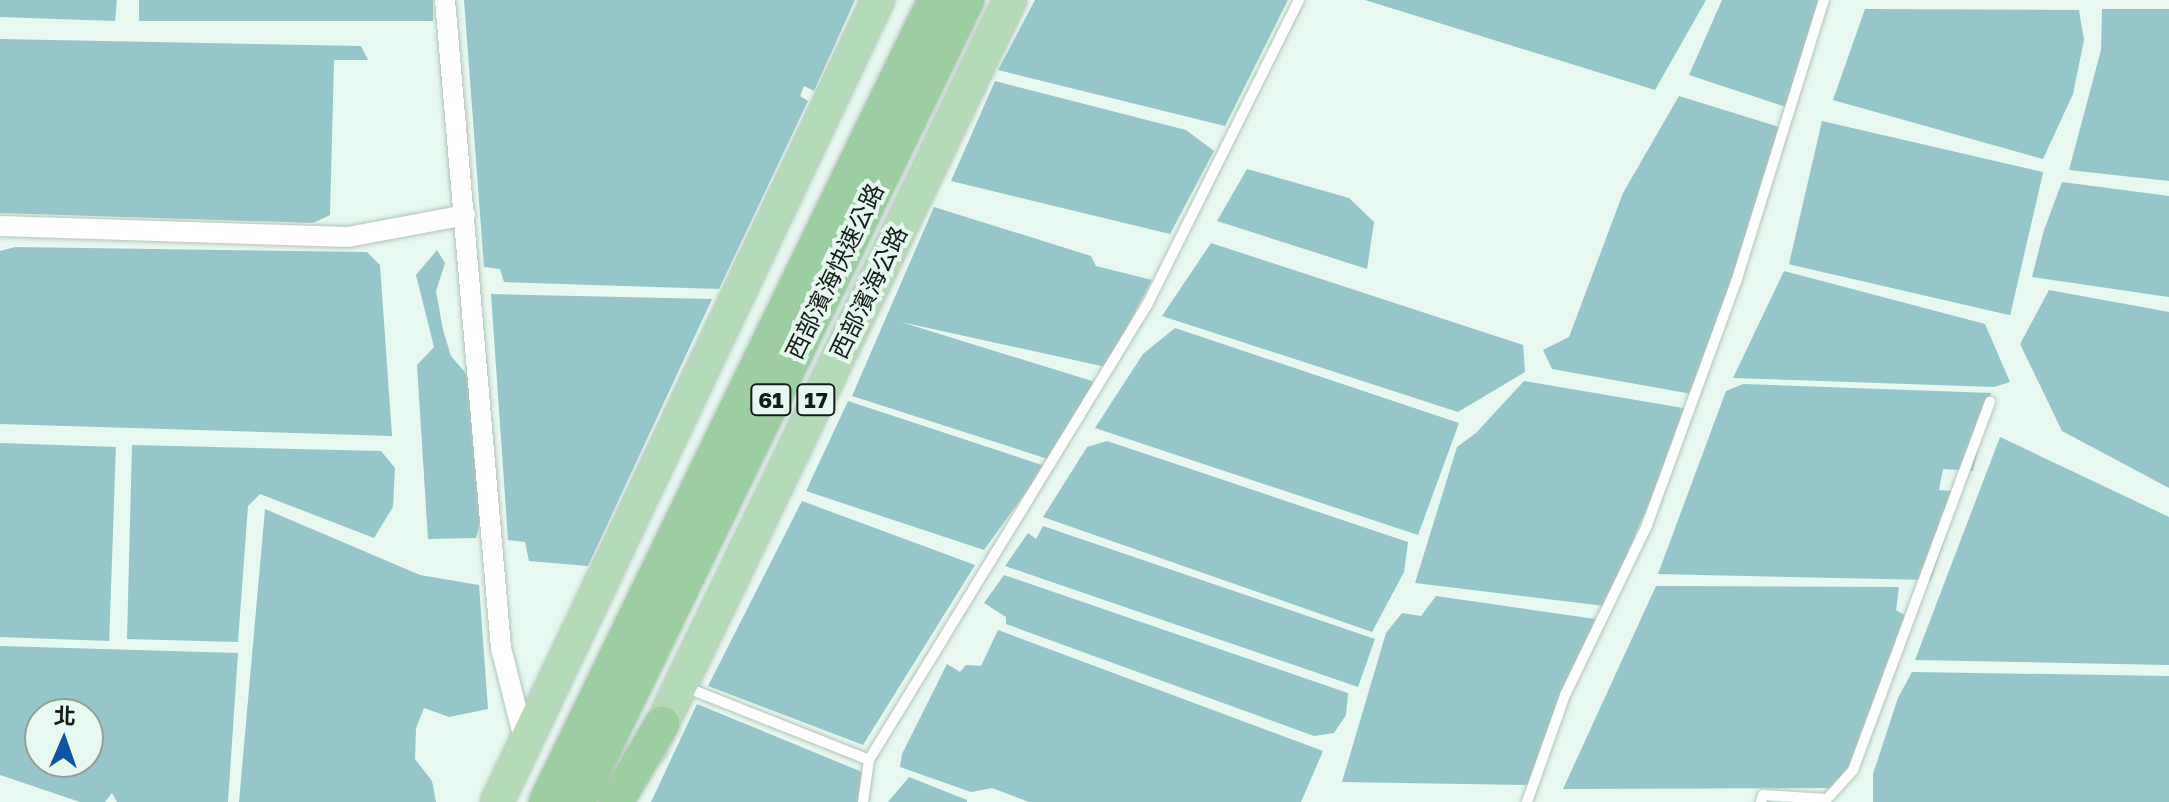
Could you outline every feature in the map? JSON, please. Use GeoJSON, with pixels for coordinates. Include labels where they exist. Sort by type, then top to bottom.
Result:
{"type":"FeatureCollection","features":[{"type":"Feature","properties":{"kind":"highway","name":"西部濱海快速公路"},"geometry":{"type":"LineString","coordinates":[[546,802],[935,0]]}},
{"type":"Feature","properties":{"kind":"highway","name":"西部濱海快速公路"},"geometry":{"type":"LineString","coordinates":[[578,802],[967,0]]}},
{"type":"Feature","properties":{"kind":"highway"},"geometry":{"type":"LineString","coordinates":[[616,802],[662,724]]}},
{"type":"Feature","properties":{"kind":"main road"},"geometry":{"type":"LineString","coordinates":[[497,802],[878,0]]}},
{"type":"Feature","properties":{"kind":"main road","name":"西部濱海公路"},"geometry":{"type":"LineString","coordinates":[[624,802],[1010,0]]}},
{"type":"Feature","properties":{"kind":"street"},"geometry":{"type":"LineString","coordinates":[[445,0],[501,648],[525,743]]}},
{"type":"Feature","properties":{"kind":"street"},"geometry":{"type":"LineString","coordinates":[[0,226],[348,237],[465,215]]}},
{"type":"Feature","properties":{"kind":"lane"},"geometry":{"type":"LineString","coordinates":[[863,802],[869,760],[1147,305],[1299,0]]}},
{"type":"Feature","properties":{"kind":"lane"},"geometry":{"type":"LineString","coordinates":[[1527,802],[1565,695],[1647,525],[1736,282],[1824,0]]}},
{"type":"Feature","properties":{"kind":"lane"},"geometry":{"type":"LineString","coordinates":[[1761,802],[1763,795],[1827,799],[1853,770],[1990,402]]}},
{"type":"Feature","properties":{"kind":"lane"},"geometry":{"type":"LineString","coordinates":[[679,685],[869,760]]}},
{"type":"Feature","properties":{"kind":"water"},"geometry":{"type":"Polygon","coordinates":[[[0,0],[117,0],[115,21],[0,17],[0,0]]]}},
{"type":"Feature","properties":{"kind":"water"},"geometry":{"type":"Polygon","coordinates":[[[139,0],[433,0],[433,21],[139,21],[139,0]]]}},
{"type":"Feature","properties":{"kind":"water"},"geometry":{"type":"Polygon","coordinates":[[[464,0],[855,0],[814,91],[804,86],[800,96],[808,101],[719,289],[504,282],[500,269],[484,267],[464,0]]]}},
{"type":"Feature","properties":{"kind":"water"},"geometry":{"type":"Polygon","coordinates":[[[1035,0],[1288,0],[1225,126],[998,70],[1035,0]]]}},
{"type":"Feature","properties":{"kind":"water"},"geometry":{"type":"Polygon","coordinates":[[[1365,0],[1706,0],[1655,90],[1365,0]]]}},
{"type":"Feature","properties":{"kind":"water"},"geometry":{"type":"Polygon","coordinates":[[[1722,0],[1825,0],[1789,108],[1689,75],[1722,0]]]}},
{"type":"Feature","properties":{"kind":"water"},"geometry":{"type":"Polygon","coordinates":[[[1865,9],[2079,10],[2084,40],[2073,94],[2043,159],[1833,100],[1865,9]]]}},
{"type":"Feature","properties":{"kind":"water"},"geometry":{"type":"Polygon","coordinates":[[[2102,9],[2169,9],[2169,181],[2069,170],[2101,50],[2102,9]]]}},
{"type":"Feature","properties":{"kind":"water"},"geometry":{"type":"Polygon","coordinates":[[[0,39],[361,46],[368,60],[334,60],[330,215],[313,223],[0,213],[0,39]]]}},
{"type":"Feature","properties":{"kind":"water"},"geometry":{"type":"Polygon","coordinates":[[[995,81],[1186,130],[1214,151],[1170,234],[951,181],[995,81]]]}},
{"type":"Feature","properties":{"kind":"water"},"geometry":{"type":"Polygon","coordinates":[[[1679,96],[1789,130],[1743,272],[1692,394],[1552,369],[1543,350],[1569,337],[1623,193],[1679,96]]]}},
{"type":"Feature","properties":{"kind":"water"},"geometry":{"type":"Polygon","coordinates":[[[1822,121],[2043,172],[2010,315],[1789,264],[1822,121]]]}},
{"type":"Feature","properties":{"kind":"water"},"geometry":{"type":"Polygon","coordinates":[[[1247,169],[1349,198],[1374,222],[1367,269],[1217,221],[1247,169]]]}},
{"type":"Feature","properties":{"kind":"water"},"geometry":{"type":"Polygon","coordinates":[[[2062,182],[2169,196],[2169,297],[2032,277],[2044,230],[2062,182]]]}},
{"type":"Feature","properties":{"kind":"water"},"geometry":{"type":"Polygon","coordinates":[[[934,207],[1091,256],[1096,266],[1152,280],[1106,367],[901,322],[1092,381],[1095,389],[1048,459],[852,396],[934,207]]]}},
{"type":"Feature","properties":{"kind":"water"},"geometry":{"type":"Polygon","coordinates":[[[1211,243],[1523,345],[1525,372],[1458,412],[1162,316],[1211,243]]]}},
{"type":"Feature","properties":{"kind":"water"},"geometry":{"type":"Polygon","coordinates":[[[15,247],[367,252],[380,265],[392,436],[0,424],[0,251],[15,247]]]}},
{"type":"Feature","properties":{"kind":"water"},"geometry":{"type":"Polygon","coordinates":[[[437,250],[445,263],[436,291],[443,330],[451,356],[468,376],[480,523],[476,538],[428,539],[417,365],[434,347],[416,275],[437,250]]]}},
{"type":"Feature","properties":{"kind":"water"},"geometry":{"type":"Polygon","coordinates":[[[1784,271],[1985,324],[2010,382],[1994,387],[1733,378],[1784,271]]]}},
{"type":"Feature","properties":{"kind":"water"},"geometry":{"type":"Polygon","coordinates":[[[2049,290],[2169,312],[2169,488],[2062,431],[2020,344],[2049,290]]]}},
{"type":"Feature","properties":{"kind":"water"},"geometry":{"type":"Polygon","coordinates":[[[491,294],[712,299],[588,566],[529,561],[525,542],[508,540],[491,294]]]}},
{"type":"Feature","properties":{"kind":"water"},"geometry":{"type":"Polygon","coordinates":[[[1175,328],[1459,423],[1418,535],[1095,428],[1143,354],[1175,328]]]}},
{"type":"Feature","properties":{"kind":"water"},"geometry":{"type":"Polygon","coordinates":[[[1524,381],[1689,409],[1605,606],[1415,583],[1457,447],[1476,433],[1524,381]]]}},
{"type":"Feature","properties":{"kind":"water"},"geometry":{"type":"Polygon","coordinates":[[[1743,384],[1991,393],[1973,471],[1943,469],[1939,490],[1960,492],[1931,580],[1658,574],[1726,391],[1743,384]]]}},
{"type":"Feature","properties":{"kind":"water"},"geometry":{"type":"Polygon","coordinates":[[[848,401],[1045,466],[984,550],[806,491],[848,401]]]}},
{"type":"Feature","properties":{"kind":"water"},"geometry":{"type":"Polygon","coordinates":[[[2000,437],[2169,517],[2169,665],[1915,660],[2000,437]]]}},
{"type":"Feature","properties":{"kind":"water"},"geometry":{"type":"Polygon","coordinates":[[[1107,441],[1408,542],[1404,572],[1372,632],[1043,517],[1087,447],[1107,441]]]}},
{"type":"Feature","properties":{"kind":"water"},"geometry":{"type":"Polygon","coordinates":[[[0,443],[116,447],[109,641],[0,637],[0,443]]]}},
{"type":"Feature","properties":{"kind":"water"},"geometry":{"type":"Polygon","coordinates":[[[132,445],[381,451],[395,468],[393,507],[374,538],[260,494],[248,506],[238,642],[127,639],[132,445]]]}},
{"type":"Feature","properties":{"kind":"water"},"geometry":{"type":"Polygon","coordinates":[[[802,501],[975,565],[863,745],[708,686],[802,501]]]}},
{"type":"Feature","properties":{"kind":"water"},"geometry":{"type":"Polygon","coordinates":[[[265,509],[420,575],[479,585],[488,709],[449,717],[424,708],[416,728],[415,759],[432,781],[436,802],[239,802],[265,509]]]}},
{"type":"Feature","properties":{"kind":"water"},"geometry":{"type":"Polygon","coordinates":[[[1043,526],[1375,639],[1358,687],[1005,566],[1028,533],[1036,539],[1043,526]]]}},
{"type":"Feature","properties":{"kind":"water"},"geometry":{"type":"Polygon","coordinates":[[[1004,575],[1348,693],[1346,715],[1334,733],[1314,736],[1006,624],[1006,617],[984,603],[1004,575]]]}},
{"type":"Feature","properties":{"kind":"water"},"geometry":{"type":"Polygon","coordinates":[[[1656,586],[1899,587],[1896,610],[1909,618],[1854,776],[1835,788],[1563,789],[1656,586]]]}},
{"type":"Feature","properties":{"kind":"water"},"geometry":{"type":"Polygon","coordinates":[[[1436,596],[1602,620],[1534,785],[1342,782],[1386,633],[1402,613],[1421,616],[1436,596]]]}},
{"type":"Feature","properties":{"kind":"water"},"geometry":{"type":"Polygon","coordinates":[[[998,630],[1323,751],[1301,802],[1029,802],[992,788],[971,792],[900,767],[902,754],[947,664],[960,672],[966,665],[981,666],[998,630]]]}},
{"type":"Feature","properties":{"kind":"water"},"geometry":{"type":"Polygon","coordinates":[[[0,646],[238,653],[228,802],[117,802],[112,793],[105,802],[80,802],[0,775],[0,646]]]}},
{"type":"Feature","properties":{"kind":"water"},"geometry":{"type":"Polygon","coordinates":[[[1912,672],[2169,676],[2169,802],[1873,802],[1873,774],[1898,698],[1912,672]]]}},
{"type":"Feature","properties":{"kind":"water"},"geometry":{"type":"Polygon","coordinates":[[[697,704],[867,774],[860,802],[651,802],[697,704]]]}},
{"type":"Feature","properties":{"kind":"water"},"geometry":{"type":"Polygon","coordinates":[[[909,777],[967,800],[967,802],[888,802],[909,777]]]}}]}
